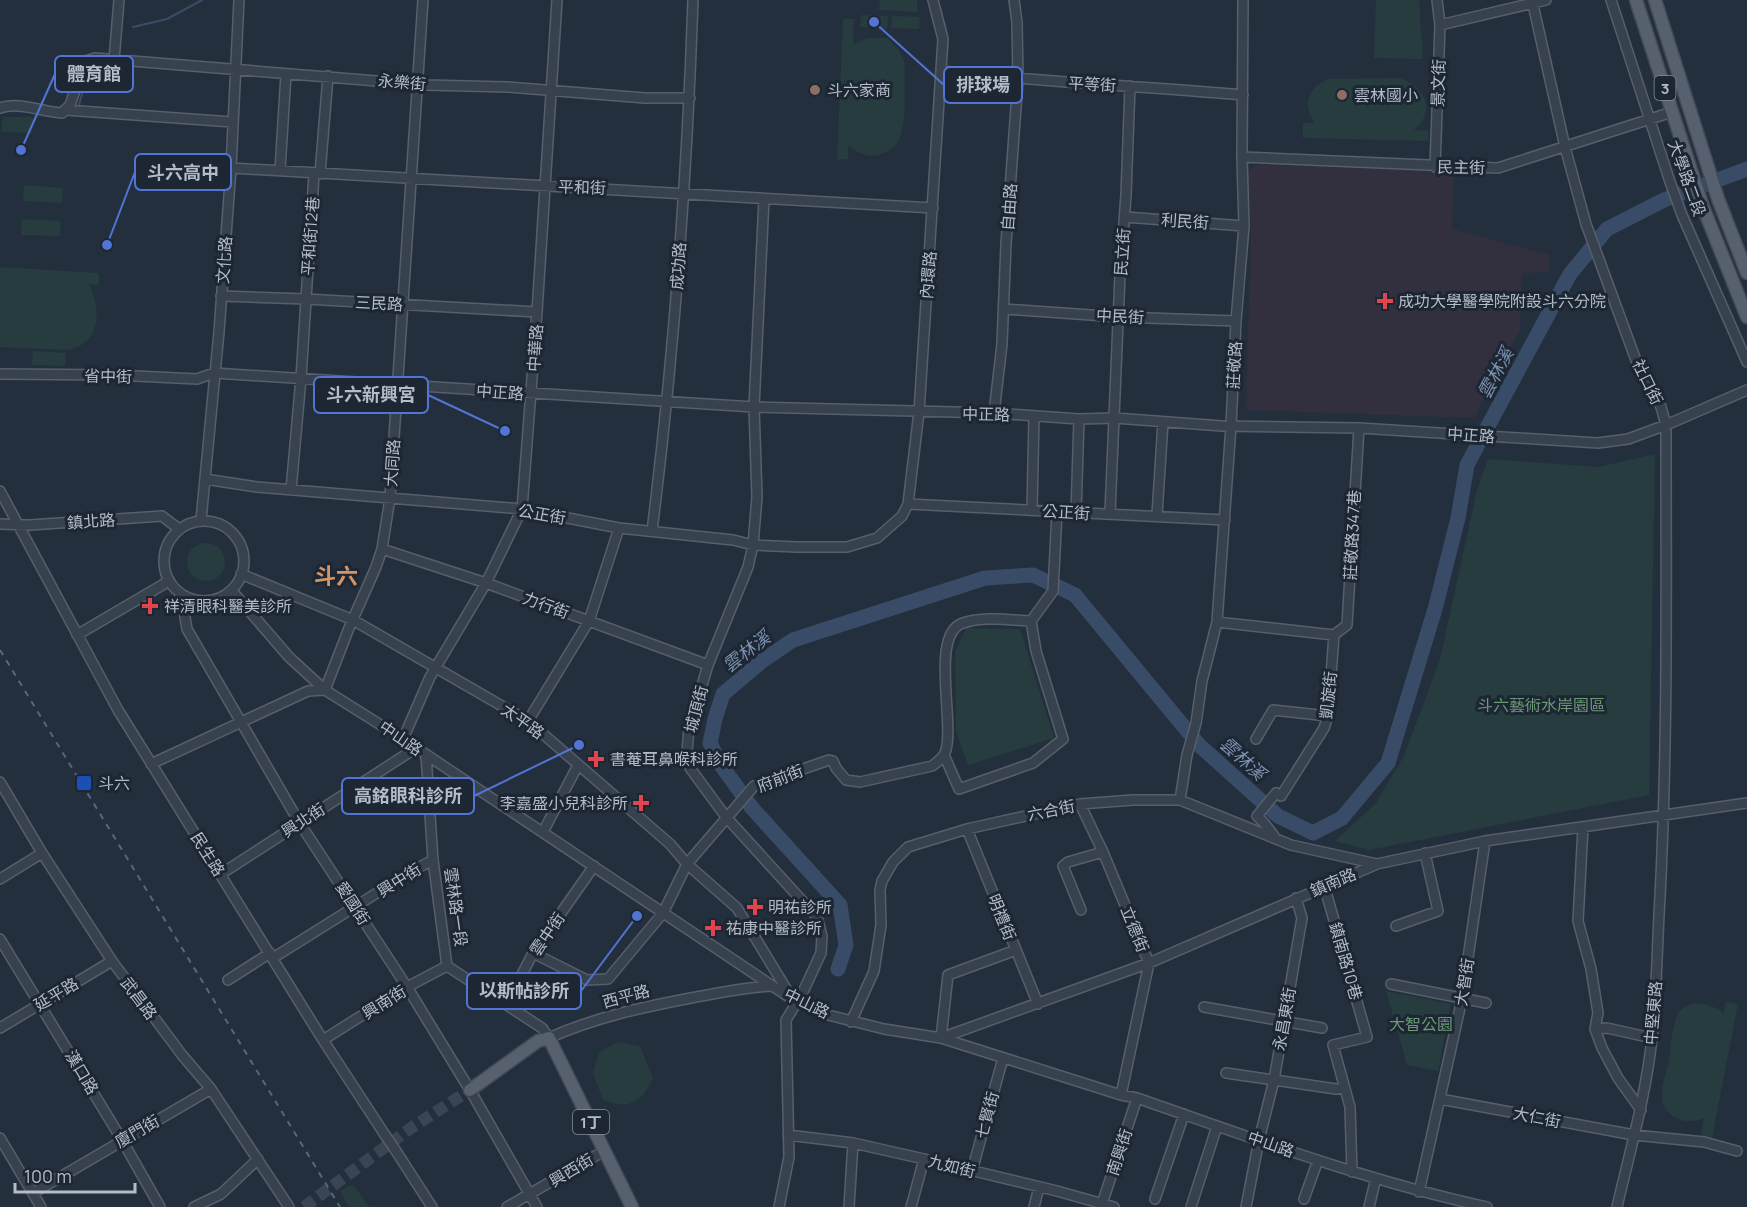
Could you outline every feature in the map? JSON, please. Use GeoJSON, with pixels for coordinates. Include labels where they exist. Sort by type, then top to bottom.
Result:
{"type":"FeatureCollection","features":[{"type":"Feature","properties":{"kind":"main road","name":"大學路二段"},"geometry":{"type":"LineString","coordinates":[[1636,0],[1703,207],[1747,317]]}},
{"type":"Feature","properties":{"kind":"main road","name":"大學路二段"},"geometry":{"type":"LineString","coordinates":[[1657,5],[1708,170],[1747,273]]}},
{"type":"Feature","properties":{"kind":"main road"},"geometry":{"type":"LineString","coordinates":[[1641,15],[1657,5]]}},
{"type":"Feature","properties":{"kind":"main road","name":"西平路"},"geometry":{"type":"LineString","coordinates":[[470,1090],[538,1041],[549,1038]]}},
{"type":"Feature","properties":{"kind":"main road","name":"雲林路一段"},"geometry":{"type":"LineString","coordinates":[[549,1038],[632,1207]]}},
{"type":"Feature","properties":{"kind":"street"},"geometry":{"type":"LineString","coordinates":[[114,60],[119,0]]}},
{"type":"Feature","properties":{"kind":"street","name":"文化路"},"geometry":{"type":"LineString","coordinates":[[201,520],[231,168],[238,0]]}},
{"type":"Feature","properties":{"kind":"street","name":"大同路"},"geometry":{"type":"LineString","coordinates":[[325,690],[382,549],[390,498],[423,0]]}},
{"type":"Feature","properties":{"kind":"street","name":"中華路"},"geometry":{"type":"LineString","coordinates":[[402,738],[435,668],[486,583],[522,509],[553,91],[557,0]]}},
{"type":"Feature","properties":{"kind":"street","name":"成功路"},"geometry":{"type":"LineString","coordinates":[[652,531],[668,402],[690,98],[693,0]]}},
{"type":"Feature","properties":{"kind":"street","name":"內環路"},"geometry":{"type":"LineString","coordinates":[[908,504],[919,412],[943,39],[933,0]]}},
{"type":"Feature","properties":{"kind":"street","name":"自由路"},"geometry":{"type":"LineString","coordinates":[[994,413],[1004,309],[1006,244],[1018,80],[1017,22],[1014,0]]}},
{"type":"Feature","properties":{"kind":"street","name":"莊敬路"},"geometry":{"type":"LineString","coordinates":[[1180,801],[1202,681],[1217,622],[1236,321],[1245,226],[1242,157],[1243,0]]}},
{"type":"Feature","properties":{"kind":"street","name":"景文街"},"geometry":{"type":"LineString","coordinates":[[1435,166],[1440,25],[1437,0]]}},
{"type":"Feature","properties":{"kind":"street"},"geometry":{"type":"LineString","coordinates":[[1440,25],[1546,0]]}},
{"type":"Feature","properties":{"kind":"street","name":"大學路二段"},"geometry":{"type":"LineString","coordinates":[[1611,0],[1682,215],[1747,362]]}},
{"type":"Feature","properties":{"kind":"street","name":"社口街"},"geometry":{"type":"LineString","coordinates":[[1532,2],[1565,147],[1586,224],[1637,363],[1661,407],[1666,425],[1667,667],[1664,815]]}},
{"type":"Feature","properties":{"kind":"street","name":"永樂街"},"geometry":{"type":"LineString","coordinates":[[66,110],[90,59],[234,68],[418,84],[507,87],[645,98],[690,98]]}},
{"type":"Feature","properties":{"kind":"street","name":"平等街"},"geometry":{"type":"LineString","coordinates":[[941,71],[1018,80],[1243,95]]}},
{"type":"Feature","properties":{"kind":"street"},"geometry":{"type":"LineString","coordinates":[[280,170],[286,74]]}},
{"type":"Feature","properties":{"kind":"street","name":"平和街12巷"},"geometry":{"type":"LineString","coordinates":[[291,490],[327,76]]}},
{"type":"Feature","properties":{"kind":"street","name":"民立街"},"geometry":{"type":"LineString","coordinates":[[1110,513],[1130,86]]}},
{"type":"Feature","properties":{"kind":"street"},"geometry":{"type":"LineString","coordinates":[[0,108],[18,105],[47,112],[62,113],[66,110],[232,122]]}},
{"type":"Feature","properties":{"kind":"street","name":"民主街"},"geometry":{"type":"LineString","coordinates":[[1242,157],[1498,168],[1650,121],[1672,112]]}},
{"type":"Feature","properties":{"kind":"street","name":"平和街"},"geometry":{"type":"LineString","coordinates":[[231,168],[933,208]]}},
{"type":"Feature","properties":{"kind":"street","name":"城頂街"},"geometry":{"type":"LineString","coordinates":[[764,199],[754,407],[757,496],[753,545],[748,567],[708,665],[689,728],[687,752],[690,768],[727,817],[817,916],[822,936],[821,953],[786,1020],[789,1157],[779,1207]]}},
{"type":"Feature","properties":{"kind":"street","name":"利民街"},"geometry":{"type":"LineString","coordinates":[[1125,217],[1245,226]]}},
{"type":"Feature","properties":{"kind":"street","name":"三民路"},"geometry":{"type":"LineString","coordinates":[[221,296],[306,298],[537,312]]}},
{"type":"Feature","properties":{"kind":"street","name":"中民街"},"geometry":{"type":"LineString","coordinates":[[1004,309],[1119,317],[1236,321]]}},
{"type":"Feature","properties":{"kind":"street","name":"中正路"},"geometry":{"type":"LineString","coordinates":[[214,373],[754,407],[994,413],[1034,417],[1115,418],[1231,426],[1359,428],[1598,443],[1628,439],[1747,390]]}},
{"type":"Feature","properties":{"kind":"street","name":"省中街"},"geometry":{"type":"LineString","coordinates":[[0,374],[115,375],[197,379],[214,373]]}},
{"type":"Feature","properties":{"kind":"street"},"geometry":{"type":"LineString","coordinates":[[1032,510],[1034,417]]}},
{"type":"Feature","properties":{"kind":"street"},"geometry":{"type":"LineString","coordinates":[[1076,513],[1079,419]]}},
{"type":"Feature","properties":{"kind":"street"},"geometry":{"type":"LineString","coordinates":[[1157,515],[1163,422]]}},
{"type":"Feature","properties":{"kind":"street","name":"莊敬路347巷"},"geometry":{"type":"LineString","coordinates":[[1334,635],[1347,625],[1359,428]]}},
{"type":"Feature","properties":{"kind":"street","name":"公正街"},"geometry":{"type":"LineString","coordinates":[[205,479],[257,487],[522,509],[619,528],[732,540],[753,545],[847,547],[877,538],[902,516],[908,504],[1225,520]]}},
{"type":"Feature","properties":{"kind":"street","name":"民生路"},"geometry":{"type":"LineString","coordinates":[[0,491],[118,710],[222,874],[323,1040],[432,1207]]}},
{"type":"Feature","properties":{"kind":"street"},"geometry":{"type":"LineString","coordinates":[[1031,621],[975,620],[960,623],[952,631],[945,646],[948,738],[944,755],[959,789],[1033,764],[1063,739],[1036,651],[1031,621],[1053,591],[1057,512]]}},
{"type":"Feature","properties":{"kind":"street","name":"鎮北路"},"geometry":{"type":"LineString","coordinates":[[0,524],[30,525],[162,516],[179,529]]}},
{"type":"Feature","properties":{"kind":"street"},"geometry":{"type":"LineString","coordinates":[[201,520],[223,524],[232,531],[239,539],[245,561],[232,591],[210,601],[190,599],[181,594],[168,579],[164,564],[167,544],[179,529],[188,523],[201,520]]}},
{"type":"Feature","properties":{"kind":"street"},"geometry":{"type":"LineString","coordinates":[[528,721],[589,621],[619,528]]}},
{"type":"Feature","properties":{"kind":"street","name":"力行街"},"geometry":{"type":"LineString","coordinates":[[382,549],[486,583],[708,665]]}},
{"type":"Feature","properties":{"kind":"street","name":"太平路"},"geometry":{"type":"LineString","coordinates":[[241,574],[353,620],[528,721],[670,844],[687,864],[737,908],[795,1000]]}},
{"type":"Feature","properties":{"kind":"street"},"geometry":{"type":"LineString","coordinates":[[77,635],[164,584],[168,579]]}},
{"type":"Feature","properties":{"kind":"street","name":"中山路"},"geometry":{"type":"LineString","coordinates":[[232,591],[289,657],[325,690],[402,738],[795,1000],[828,1015],[851,1022],[940,1038],[1137,1098],[1352,1172],[1487,1207]]}},
{"type":"Feature","properties":{"kind":"street","name":"愛國街"},"geometry":{"type":"LineString","coordinates":[[181,594],[187,629],[299,822],[407,987],[470,1090],[537,1207]]}},
{"type":"Feature","properties":{"kind":"street"},"geometry":{"type":"LineString","coordinates":[[1217,622],[1334,635]]}},
{"type":"Feature","properties":{"kind":"street","name":"凱旋街"},"geometry":{"type":"LineString","coordinates":[[1274,837],[1257,816],[1276,793],[1281,796],[1324,728],[1328,716],[1334,635]]}},
{"type":"Feature","properties":{"kind":"street"},"geometry":{"type":"LineString","coordinates":[[151,764],[308,691],[325,690]]}},
{"type":"Feature","properties":{"kind":"street"},"geometry":{"type":"LineString","coordinates":[[1256,739],[1273,710],[1328,716]]}},
{"type":"Feature","properties":{"kind":"street","name":"興北街"},"geometry":{"type":"LineString","coordinates":[[222,874],[416,748]]}},
{"type":"Feature","properties":{"kind":"street","name":"雲林路一段"},"geometry":{"type":"LineString","coordinates":[[426,755],[433,860],[447,966],[542,1028],[549,1038]]}},
{"type":"Feature","properties":{"kind":"street","name":"府前街"},"geometry":{"type":"LineString","coordinates":[[533,953],[587,980],[608,979],[663,914],[687,864],[754,786],[829,760],[833,761],[846,780],[860,782],[932,765],[944,755]]}},
{"type":"Feature","properties":{"kind":"street"},"geometry":{"type":"LineString","coordinates":[[543,832],[578,765]]}},
{"type":"Feature","properties":{"kind":"street","name":"武昌路"},"geometry":{"type":"LineString","coordinates":[[0,782],[42,853],[112,961],[182,1055],[211,1089],[288,1206]]}},
{"type":"Feature","properties":{"kind":"street","name":"六合街"},"geometry":{"type":"LineString","coordinates":[[851,1022],[874,971],[880,925],[880,891],[882,881],[893,862],[908,848],[967,829],[1080,804],[1133,800],[1180,801],[1291,845],[1377,864]]}},
{"type":"Feature","properties":{"kind":"street","name":"鎮南路"},"geometry":{"type":"LineString","coordinates":[[940,1038],[1149,963],[1324,885],[1377,864],[1485,841],[1747,803]]}},
{"type":"Feature","properties":{"kind":"street","name":"立德街"},"geometry":{"type":"LineString","coordinates":[[1080,804],[1103,852],[1149,963],[1121,1095]]}},
{"type":"Feature","properties":{"kind":"street","name":"中堅東路"},"geometry":{"type":"LineString","coordinates":[[1617,1207],[1641,1110],[1652,1038],[1664,815]]}},
{"type":"Feature","properties":{"kind":"street"},"geometry":{"type":"LineString","coordinates":[[1583,826],[1578,921],[1593,980],[1598,1013],[1596,1029],[1602,1048],[1618,1078],[1641,1110]]}},
{"type":"Feature","properties":{"kind":"street","name":"明禮街"},"geometry":{"type":"LineString","coordinates":[[967,829],[1038,1004]]}},
{"type":"Feature","properties":{"kind":"street","name":"大智街"},"geometry":{"type":"LineString","coordinates":[[1419,1191],[1462,999],[1485,841]]}},
{"type":"Feature","properties":{"kind":"street"},"geometry":{"type":"LineString","coordinates":[[1081,910],[1063,866],[1068,862],[1103,852]]}},
{"type":"Feature","properties":{"kind":"street"},"geometry":{"type":"LineString","coordinates":[[0,879],[42,853]]}},
{"type":"Feature","properties":{"kind":"street"},"geometry":{"type":"LineString","coordinates":[[1396,926],[1438,911],[1425,853]]}},
{"type":"Feature","properties":{"kind":"street","name":"興中街"},"geometry":{"type":"LineString","coordinates":[[228,980],[433,860]]}},
{"type":"Feature","properties":{"kind":"street","name":"雲中街"},"geometry":{"type":"LineString","coordinates":[[506,1005],[533,953],[594,866]]}},
{"type":"Feature","properties":{"kind":"street","name":"鎮南路10巷"},"geometry":{"type":"LineString","coordinates":[[1324,885],[1367,1037],[1333,1045],[1344,1088]]}},
{"type":"Feature","properties":{"kind":"street","name":"永昌東街"},"geometry":{"type":"LineString","coordinates":[[1246,1207],[1274,1080],[1302,918],[1296,898]]}},
{"type":"Feature","properties":{"kind":"street","name":"漢口路"},"geometry":{"type":"LineString","coordinates":[[0,939],[123,1140],[160,1207]]}},
{"type":"Feature","properties":{"kind":"street"},"geometry":{"type":"LineString","coordinates":[[940,1038],[948,975],[1016,950]]}},
{"type":"Feature","properties":{"kind":"street","name":"延平路"},"geometry":{"type":"LineString","coordinates":[[0,1028],[112,961]]}},
{"type":"Feature","properties":{"kind":"street","name":"興南街"},"geometry":{"type":"LineString","coordinates":[[323,1040],[407,987],[447,966]]}},
{"type":"Feature","properties":{"kind":"street"},"geometry":{"type":"LineString","coordinates":[[1392,984],[1486,1004]]}},
{"type":"Feature","properties":{"kind":"street","name":"西平路"},"geometry":{"type":"LineString","coordinates":[[549,1038],[567,1030],[640,1008],[746,987],[773,986]]}},
{"type":"Feature","properties":{"kind":"street"},"geometry":{"type":"LineString","coordinates":[[1204,1007],[1322,1028]]}},
{"type":"Feature","properties":{"kind":"street"},"geometry":{"type":"LineString","coordinates":[[1596,1029],[1607,1028],[1652,1038]]}},
{"type":"Feature","properties":{"kind":"street","name":"七賢街"},"geometry":{"type":"LineString","coordinates":[[972,1171],[1003,1058]]}},
{"type":"Feature","properties":{"kind":"street"},"geometry":{"type":"LineString","coordinates":[[1226,1073],[1336,1089],[1344,1088],[1350,1107],[1352,1172]]}},
{"type":"Feature","properties":{"kind":"street","name":"廈門街"},"geometry":{"type":"LineString","coordinates":[[33,1192],[211,1089]]}},
{"type":"Feature","properties":{"kind":"street","name":"南興街"},"geometry":{"type":"LineString","coordinates":[[1102,1206],[1137,1098]]}},
{"type":"Feature","properties":{"kind":"street","name":"大仁街"},"geometry":{"type":"LineString","coordinates":[[1440,1099],[1634,1136],[1704,1142],[1737,1151]]}},
{"type":"Feature","properties":{"kind":"street"},"geometry":{"type":"LineString","coordinates":[[1155,1199],[1184,1114]]}},
{"type":"Feature","properties":{"kind":"street"},"geometry":{"type":"LineString","coordinates":[[1191,1207],[1217,1126]]}},
{"type":"Feature","properties":{"kind":"street","name":"九如街"},"geometry":{"type":"LineString","coordinates":[[788,1135],[853,1143],[1039,1186],[1102,1206],[1114,1207]]}},
{"type":"Feature","properties":{"kind":"street"},"geometry":{"type":"LineString","coordinates":[[0,1138],[41,1207]]}},
{"type":"Feature","properties":{"kind":"street"},"geometry":{"type":"LineString","coordinates":[[849,1207],[853,1143]]}},
{"type":"Feature","properties":{"kind":"street","name":"興西街"},"geometry":{"type":"LineString","coordinates":[[507,1207],[604,1151]]}},
{"type":"Feature","properties":{"kind":"street"},"geometry":{"type":"LineString","coordinates":[[194,1207],[221,1194],[258,1159]]}},
{"type":"Feature","properties":{"kind":"street"},"geometry":{"type":"LineString","coordinates":[[911,1207],[924,1159]]}},
{"type":"Feature","properties":{"kind":"street"},"geometry":{"type":"LineString","coordinates":[[1304,1198],[1318,1160]]}},
{"type":"Feature","properties":{"kind":"street"},"geometry":{"type":"LineString","coordinates":[[1369,1207],[1376,1178]]}},
{"type":"Feature","properties":{"kind":"street"},"geometry":{"type":"LineString","coordinates":[[1034,1207],[1039,1186]]}},
{"type":"Feature","properties":{"kind":"street"},"geometry":{"type":"LineString","coordinates":[[1436,1207],[1438,1196]]}},
{"type":"Feature","properties":{"kind":"shaded area","name":"成功大學醫學院附設斗六分院"},"geometry":{"type":"Polygon","coordinates":[[[1260,164],[1454,172],[1452,229],[1549,255],[1549,272],[1522,273],[1520,329],[1474,418],[1246,410],[1251,230],[1248,171],[1260,164]]]}},
{"type":"Feature","properties":{"kind":"green space"},"geometry":{"type":"Polygon","coordinates":[[[880,0],[917,0],[917,12],[879,10],[880,0]]]}},
{"type":"Feature","properties":{"kind":"green space"},"geometry":{"type":"Polygon","coordinates":[[[1376,0],[1419,0],[1423,59],[1374,58],[1376,0]]]}},
{"type":"Feature","properties":{"kind":"green space"},"geometry":{"type":"Polygon","coordinates":[[[861,15],[888,16],[887,29],[860,27],[861,15]]]}},
{"type":"Feature","properties":{"kind":"green space"},"geometry":{"type":"Polygon","coordinates":[[[892,16],[920,17],[919,29],[891,28],[892,16]]]}},
{"type":"Feature","properties":{"kind":"green space"},"geometry":{"type":"Polygon","coordinates":[[[843,19],[854,19],[853,45],[867,38],[887,38],[898,50],[905,65],[905,106],[903,127],[893,148],[882,154],[868,156],[848,146],[848,159],[837,160],[843,19]]]}},
{"type":"Feature","properties":{"kind":"green space"},"geometry":{"type":"Polygon","coordinates":[[[1399,78],[1416,87],[1425,100],[1425,115],[1414,130],[1428,131],[1428,141],[1303,138],[1303,123],[1315,123],[1308,104],[1311,93],[1320,83],[1327,79],[1399,78]]]}},
{"type":"Feature","properties":{"kind":"green space"},"geometry":{"type":"Polygon","coordinates":[[[3,117],[33,117],[32,133],[1,132],[3,117]]]}},
{"type":"Feature","properties":{"kind":"green space"},"geometry":{"type":"Polygon","coordinates":[[[24,185],[63,188],[62,203],[23,201],[24,185]]]}},
{"type":"Feature","properties":{"kind":"green space"},"geometry":{"type":"Polygon","coordinates":[[[22,219],[61,221],[60,236],[21,235],[22,219]]]}},
{"type":"Feature","properties":{"kind":"green space"},"geometry":{"type":"Polygon","coordinates":[[[0,267],[99,273],[99,285],[89,284],[97,314],[93,332],[88,340],[69,350],[0,347],[0,267]]]}},
{"type":"Feature","properties":{"kind":"green space"},"geometry":{"type":"Polygon","coordinates":[[[33,351],[66,353],[65,366],[32,365],[33,351]]]}},
{"type":"Feature","properties":{"kind":"green space","name":"斗六藝術水岸園區"},"geometry":{"type":"Polygon","coordinates":[[[1655,454],[1649,795],[1369,850],[1335,841],[1376,803],[1404,756],[1440,659],[1477,490],[1488,459],[1599,467],[1655,454]]]}},
{"type":"Feature","properties":{"kind":"green space"},"geometry":{"type":"Polygon","coordinates":[[[206,543],[220,548],[225,562],[220,576],[206,581],[192,576],[187,562],[192,548],[206,543]]]}},
{"type":"Feature","properties":{"kind":"green space"},"geometry":{"type":"Polygon","coordinates":[[[966,628],[1020,629],[1054,738],[968,765],[956,731],[955,652],[966,628]]]}},
{"type":"Feature","properties":{"kind":"green space","name":"大智公園"},"geometry":{"type":"Polygon","coordinates":[[[1386,991],[1451,1004],[1438,1071],[1407,1065],[1386,991]]]}},
{"type":"Feature","properties":{"kind":"green space"},"geometry":{"type":"Polygon","coordinates":[[[1726,1002],[1738,1004],[1712,1138],[1701,1136],[1704,1118],[1690,1121],[1671,1115],[1663,1104],[1662,1088],[1676,1018],[1680,1011],[1691,1004],[1705,1004],[1724,1014],[1726,1002]]]}},
{"type":"Feature","properties":{"kind":"green space"},"geometry":{"type":"Polygon","coordinates":[[[617,1042],[640,1046],[653,1078],[639,1099],[628,1104],[603,1100],[593,1073],[599,1052],[617,1042]]]}},
{"type":"Feature","properties":{"kind":"green space"},"geometry":{"type":"Polygon","coordinates":[[[350,1185],[355,1187],[369,1207],[349,1207],[340,1191],[350,1185]]]}},
{"type":"Feature","properties":{"kind":"waterway"},"geometry":{"type":"LineString","coordinates":[[133,27],[167,19],[202,0]]}},
{"type":"Feature","properties":{"kind":"waterway"},"geometry":{"type":"LineString","coordinates":[[78,108],[91,62]]}},
{"type":"Feature","properties":{"kind":"waterway","name":"雲林溪"},"geometry":{"type":"LineString","coordinates":[[838,969],[846,945],[840,905],[752,808],[721,765],[710,743],[723,694],[762,661],[793,640],[985,578],[1033,575],[1075,595],[1199,745],[1278,816],[1313,833],[1342,818],[1388,763],[1435,609],[1458,518],[1467,465],[1570,274],[1607,229],[1664,200],[1747,169]]}},
{"type":"Feature","properties":{"kind":"tunnel"},"geometry":{"type":"LineString","coordinates":[[304,1207],[411,1128],[470,1090]]}},
{"type":"Feature","properties":{"kind":"railway"},"geometry":{"type":"LineString","coordinates":[[0,650],[340,1207]]}},
{"type":"Feature","properties":{"kind":"place","name":"排球場"},"geometry":{"type":"Point","coordinates":[874,22]}},
{"type":"Feature","properties":{"kind":"place","name":"斗六家商"},"geometry":{"type":"Point","coordinates":[815,90]}},
{"type":"Feature","properties":{"kind":"place","name":"雲林國小"},"geometry":{"type":"Point","coordinates":[1342,95]}},
{"type":"Feature","properties":{"kind":"place","name":"體育館"},"geometry":{"type":"Point","coordinates":[21,150]}},
{"type":"Feature","properties":{"kind":"place","name":"斗六高中"},"geometry":{"type":"Point","coordinates":[107,245]}},
{"type":"Feature","properties":{"kind":"place","name":"成功大學醫學院附設斗六分院"},"geometry":{"type":"Point","coordinates":[1385,301]}},
{"type":"Feature","properties":{"kind":"place","name":"斗六新興宮"},"geometry":{"type":"Point","coordinates":[505,431]}},
{"type":"Feature","properties":{"kind":"place","name":"祥清眼科醫美診所"},"geometry":{"type":"Point","coordinates":[150,606]}},
{"type":"Feature","properties":{"kind":"place","name":"高銘眼科診所"},"geometry":{"type":"Point","coordinates":[579,745]}},
{"type":"Feature","properties":{"kind":"place","name":"書菴耳鼻喉科診所"},"geometry":{"type":"Point","coordinates":[596,759]}},
{"type":"Feature","properties":{"kind":"place","name":"斗六"},"geometry":{"type":"Point","coordinates":[84,783]}},
{"type":"Feature","properties":{"kind":"place","name":"李嘉盛小兒科診所"},"geometry":{"type":"Point","coordinates":[641,803]}},
{"type":"Feature","properties":{"kind":"place","name":"明祐診所"},"geometry":{"type":"Point","coordinates":[755,907]}},
{"type":"Feature","properties":{"kind":"place","name":"以斯帖診所"},"geometry":{"type":"Point","coordinates":[637,916]}},
{"type":"Feature","properties":{"kind":"place","name":"祐康中醫診所"},"geometry":{"type":"Point","coordinates":[713,928]}},
{"type":"Feature","properties":{"kind":"district","name":"斗六"},"geometry":{"type":"Point","coordinates":[336,576]}}]}
